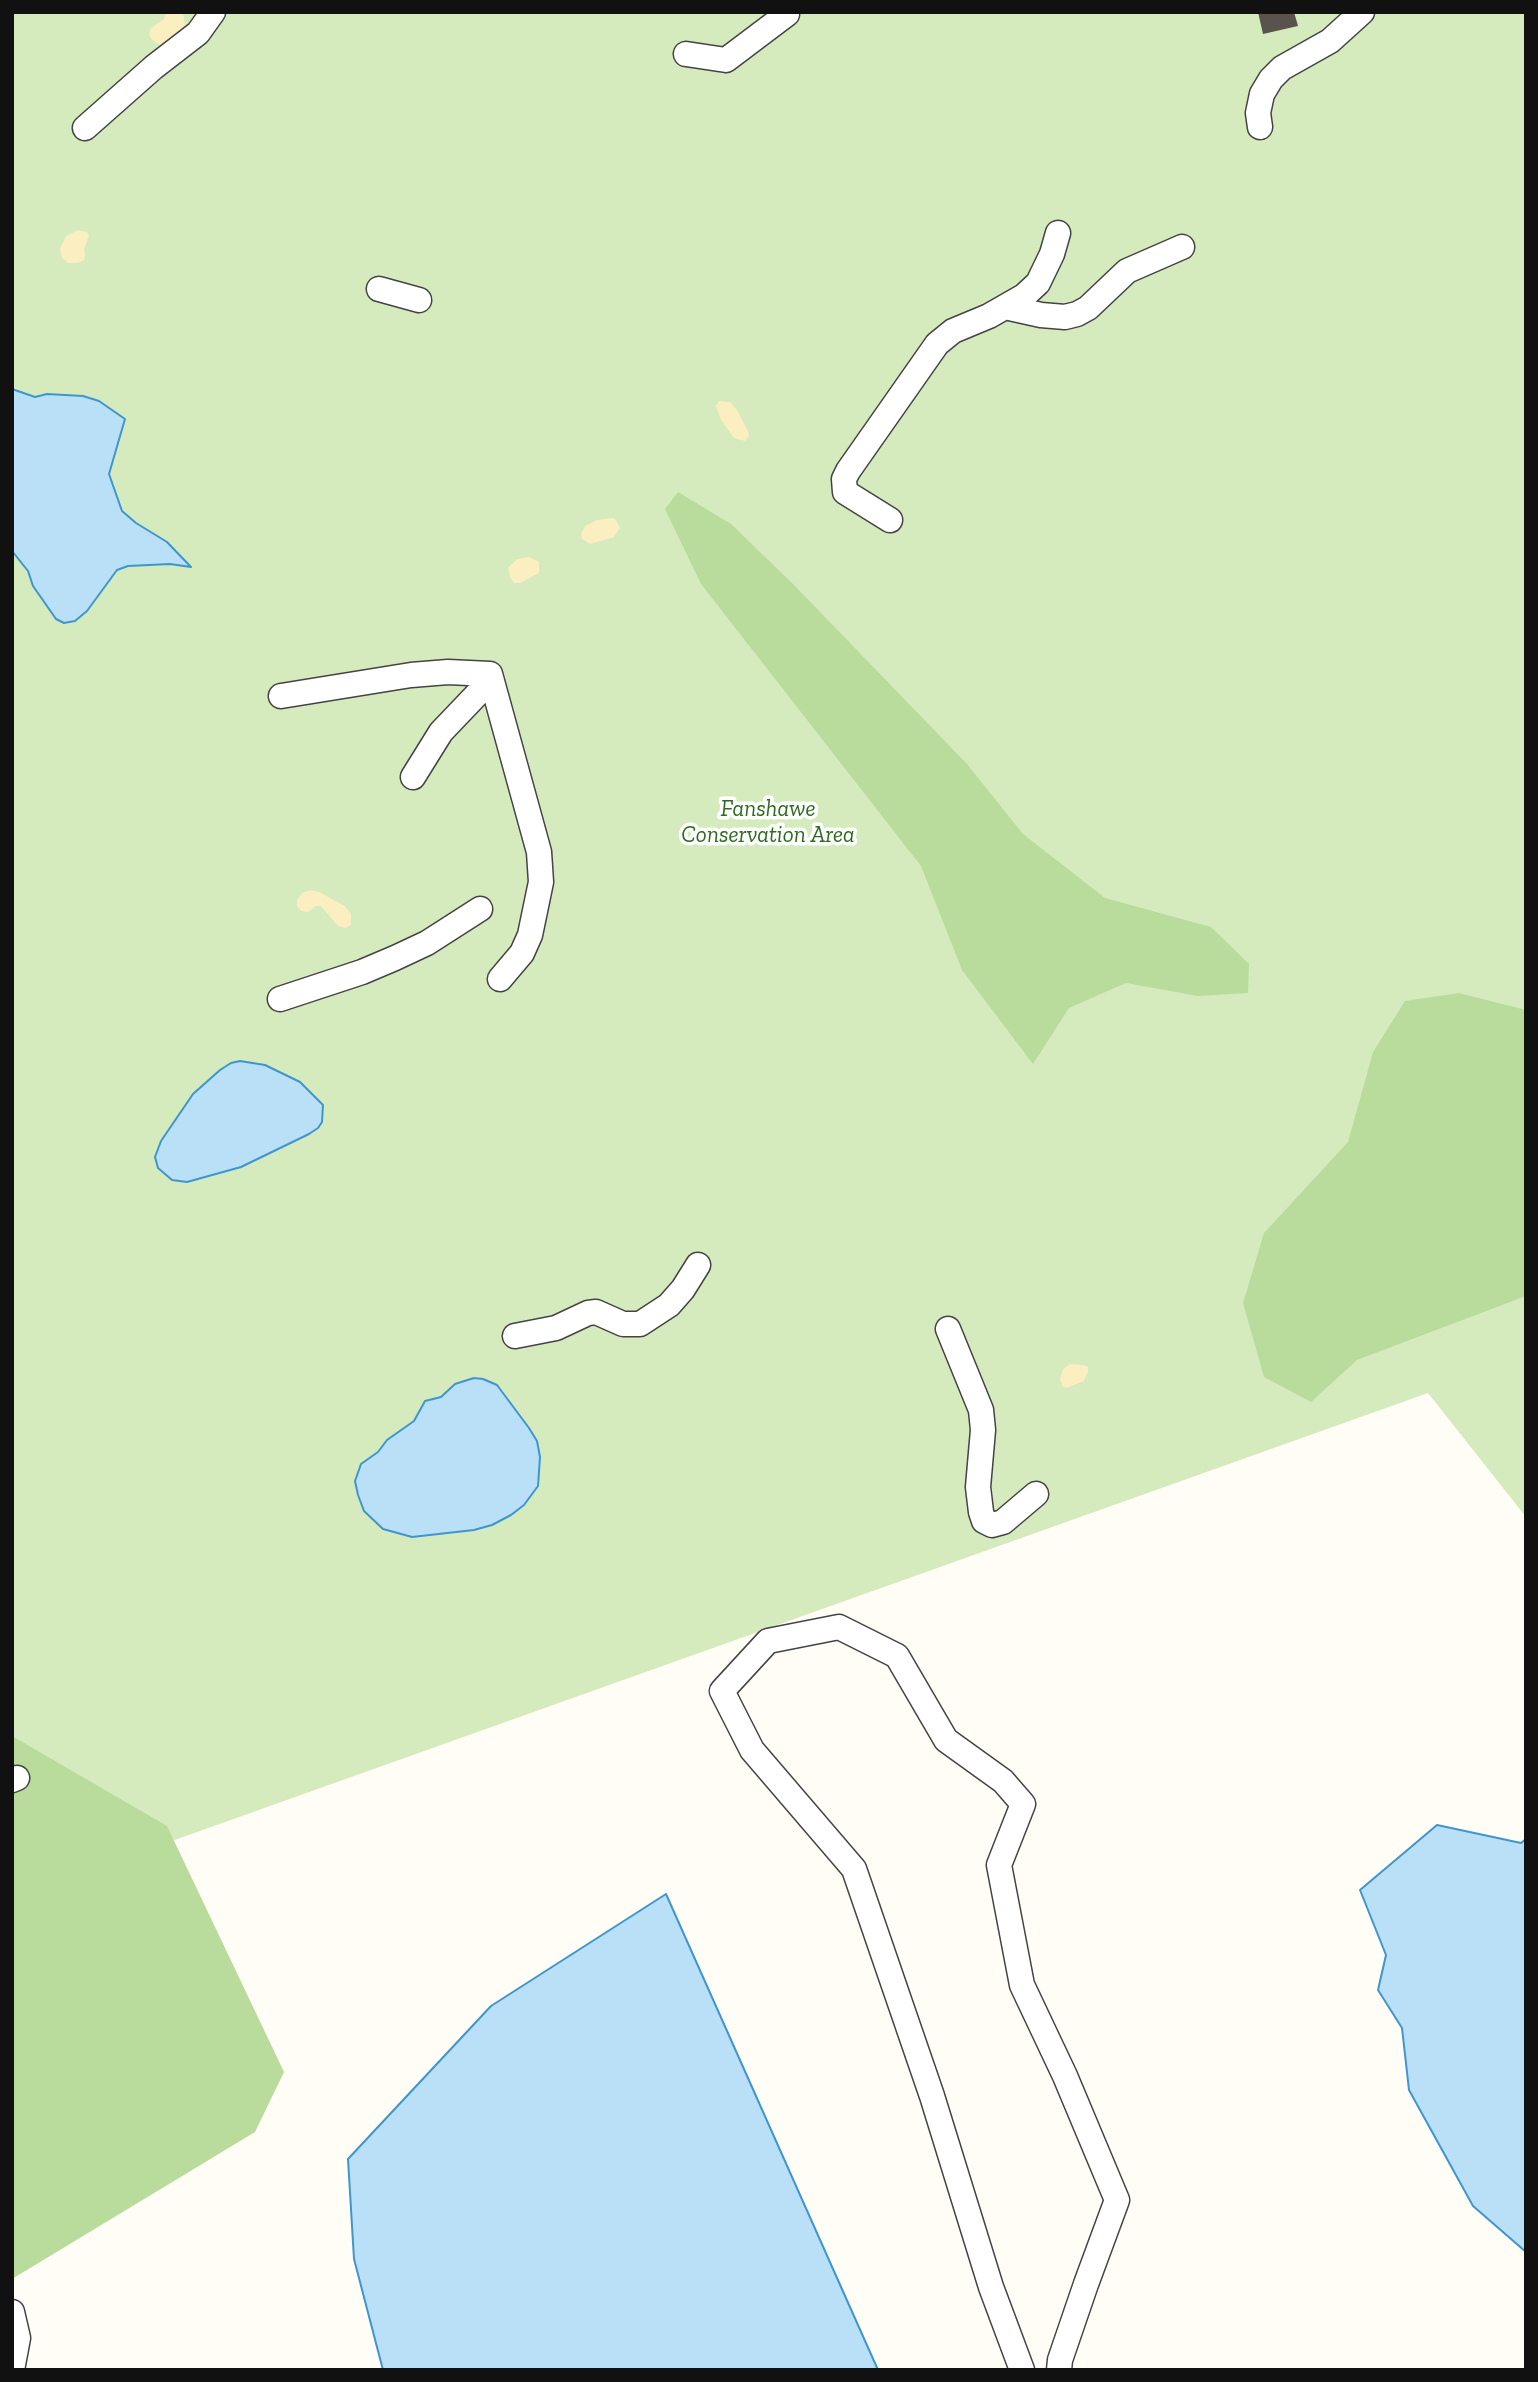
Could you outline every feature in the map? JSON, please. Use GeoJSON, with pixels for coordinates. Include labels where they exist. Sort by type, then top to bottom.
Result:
{"type":"FeatureCollection","features":[{"type":"Feature","properties":{"kind":"lane"},"geometry":{"type":"LineString","coordinates":[[85,128],[154,67],[198,33],[213,12]]}},
{"type":"Feature","properties":{"kind":"lane"},"geometry":{"type":"LineString","coordinates":[[1260,127],[1258,113],[1262,94],[1271,79],[1282,68],[1330,41],[1362,12]]}},
{"type":"Feature","properties":{"kind":"lane"},"geometry":{"type":"LineString","coordinates":[[686,54],[726,60],[787,14]]}},
{"type":"Feature","properties":{"kind":"lane"},"geometry":{"type":"LineString","coordinates":[[953,331],[1024,296],[1038,283],[1052,254],[1058,233]]}},
{"type":"Feature","properties":{"kind":"lane"},"geometry":{"type":"LineString","coordinates":[[1005,306],[1041,315],[1065,317],[1077,314],[1088,308],[1127,271],[1182,247]]}},
{"type":"Feature","properties":{"kind":"lane"},"geometry":{"type":"LineString","coordinates":[[379,289],[419,300]]}},
{"type":"Feature","properties":{"kind":"lane"},"geometry":{"type":"LineString","coordinates":[[890,520],[845,492],[844,479],[937,344],[953,331],[976,303]]}},
{"type":"Feature","properties":{"kind":"lane"},"geometry":{"type":"LineString","coordinates":[[1078,336],[1088,308]]}},
{"type":"Feature","properties":{"kind":"lane"},"geometry":{"type":"LineString","coordinates":[[281,696],[411,675],[448,672],[490,674]]}},
{"type":"Feature","properties":{"kind":"lane"},"geometry":{"type":"LineString","coordinates":[[413,777],[441,732],[483,688],[490,674]]}},
{"type":"Feature","properties":{"kind":"lane"},"geometry":{"type":"LineString","coordinates":[[490,674],[539,852],[541,881],[530,935],[522,953],[500,979]]}},
{"type":"Feature","properties":{"kind":"lane"},"geometry":{"type":"LineString","coordinates":[[280,999],[362,972],[395,958],[439,936],[480,909]]}},
{"type":"Feature","properties":{"kind":"lane"},"geometry":{"type":"LineString","coordinates":[[515,1336],[556,1328],[596,1312],[624,1324],[640,1324],[669,1305],[698,1265]]}},
{"type":"Feature","properties":{"kind":"lane"},"geometry":{"type":"LineString","coordinates":[[948,1329],[981,1410],[983,1430],[978,1487],[984,1521],[992,1525],[1003,1522],[1036,1494]]}},
{"type":"Feature","properties":{"kind":"lane"},"geometry":{"type":"LineString","coordinates":[[1022,2370],[991,2287],[932,2095],[854,1869],[752,1750],[722,1691],[768,1641],[839,1627],[897,1656],[946,1740],[1003,1781],[1023,1804],[999,1865],[1022,1985],[1065,2076],[1117,2200],[1086,2284],[1059,2370]]}},
{"type":"Feature","properties":{"kind":"lane"},"geometry":{"type":"LineString","coordinates":[[12,2312],[18,2338],[12,2370]]}},
{"type":"Feature","properties":{"kind":"green space","name":"Fanshawe Conservation Area"},"geometry":{"type":"Polygon","coordinates":[[[12,12],[1526,12],[1526,1517],[1428,1393],[12,1898],[12,12]]]}},
{"type":"Feature","properties":{"kind":"green space"},"geometry":{"type":"Polygon","coordinates":[[[678,492],[731,524],[793,584],[967,764],[1023,834],[1105,898],[1211,927],[1249,964],[1248,993],[1198,996],[1126,983],[1069,1008],[1033,1064],[962,970],[921,866],[701,584],[665,509],[678,492]]]}},
{"type":"Feature","properties":{"kind":"green space"},"geometry":{"type":"Polygon","coordinates":[[[1459,993],[1526,1010],[1526,1296],[1357,1360],[1311,1402],[1264,1377],[1243,1303],[1264,1233],[1348,1142],[1373,1052],[1405,1001],[1459,993]]]}},
{"type":"Feature","properties":{"kind":"green space"},"geometry":{"type":"Polygon","coordinates":[[[12,1736],[167,1826],[284,2072],[255,2132],[12,2279],[12,1736]]]}},
{"type":"Feature","properties":{"kind":"sand"},"geometry":{"type":"Polygon","coordinates":[[[166,12],[183,12],[185,26],[165,45],[160,45],[151,39],[149,34],[151,28],[164,19],[166,12]]]}},
{"type":"Feature","properties":{"kind":"sand"},"geometry":{"type":"Polygon","coordinates":[[[78,230],[87,232],[89,236],[84,249],[84,260],[68,263],[62,258],[60,249],[66,236],[78,230]]]}},
{"type":"Feature","properties":{"kind":"sand"},"geometry":{"type":"Polygon","coordinates":[[[719,401],[730,402],[737,410],[748,431],[749,436],[745,441],[734,438],[721,420],[716,406],[719,401]]]}},
{"type":"Feature","properties":{"kind":"sand"},"geometry":{"type":"Polygon","coordinates":[[[613,518],[620,528],[614,537],[590,544],[582,539],[585,526],[597,520],[613,518]]]}},
{"type":"Feature","properties":{"kind":"sand"},"geometry":{"type":"Polygon","coordinates":[[[529,557],[539,562],[539,573],[520,583],[514,583],[508,568],[517,559],[529,557]]]}},
{"type":"Feature","properties":{"kind":"sand"},"geometry":{"type":"Polygon","coordinates":[[[310,890],[345,906],[351,914],[351,925],[345,928],[338,926],[321,906],[308,912],[301,911],[297,900],[302,893],[310,890]]]}},
{"type":"Feature","properties":{"kind":"sand"},"geometry":{"type":"Polygon","coordinates":[[[1070,1364],[1088,1367],[1088,1372],[1084,1381],[1067,1388],[1062,1386],[1060,1379],[1063,1369],[1070,1364]]]}},
{"type":"Feature","properties":{"kind":"water"},"geometry":{"type":"Polygon","coordinates":[[[12,389],[35,397],[47,394],[83,396],[99,401],[125,419],[109,474],[122,511],[167,542],[191,567],[170,564],[128,566],[117,570],[87,611],[75,621],[64,623],[56,619],[33,586],[28,571],[12,551],[12,389]]]}},
{"type":"Feature","properties":{"kind":"water"},"geometry":{"type":"Polygon","coordinates":[[[240,1061],[265,1065],[300,1082],[323,1105],[322,1122],[309,1134],[241,1167],[187,1182],[172,1180],[158,1168],[155,1157],[161,1141],[193,1094],[220,1070],[240,1061]]]}},
{"type":"Feature","properties":{"kind":"water"},"geometry":{"type":"Polygon","coordinates":[[[474,1378],[497,1385],[537,1441],[540,1457],[538,1486],[524,1505],[511,1515],[492,1525],[474,1530],[412,1537],[383,1529],[364,1511],[358,1495],[355,1481],[361,1464],[378,1452],[387,1440],[414,1421],[425,1401],[441,1397],[455,1384],[474,1378]]]}},
{"type":"Feature","properties":{"kind":"water"},"geometry":{"type":"Polygon","coordinates":[[[1437,1825],[1521,1843],[1526,1839],[1526,2252],[1473,2206],[1409,2090],[1402,2028],[1378,1990],[1386,1955],[1360,1890],[1437,1825]]]}},
{"type":"Feature","properties":{"kind":"water"},"geometry":{"type":"Polygon","coordinates":[[[666,1894],[878,2370],[383,2370],[354,2259],[348,2159],[491,2006],[666,1894]]]}},
{"type":"Feature","properties":{"kind":"building"},"geometry":{"type":"Polygon","coordinates":[[[1258,12],[1294,12],[1298,26],[1263,34],[1258,12]]]}}]}
